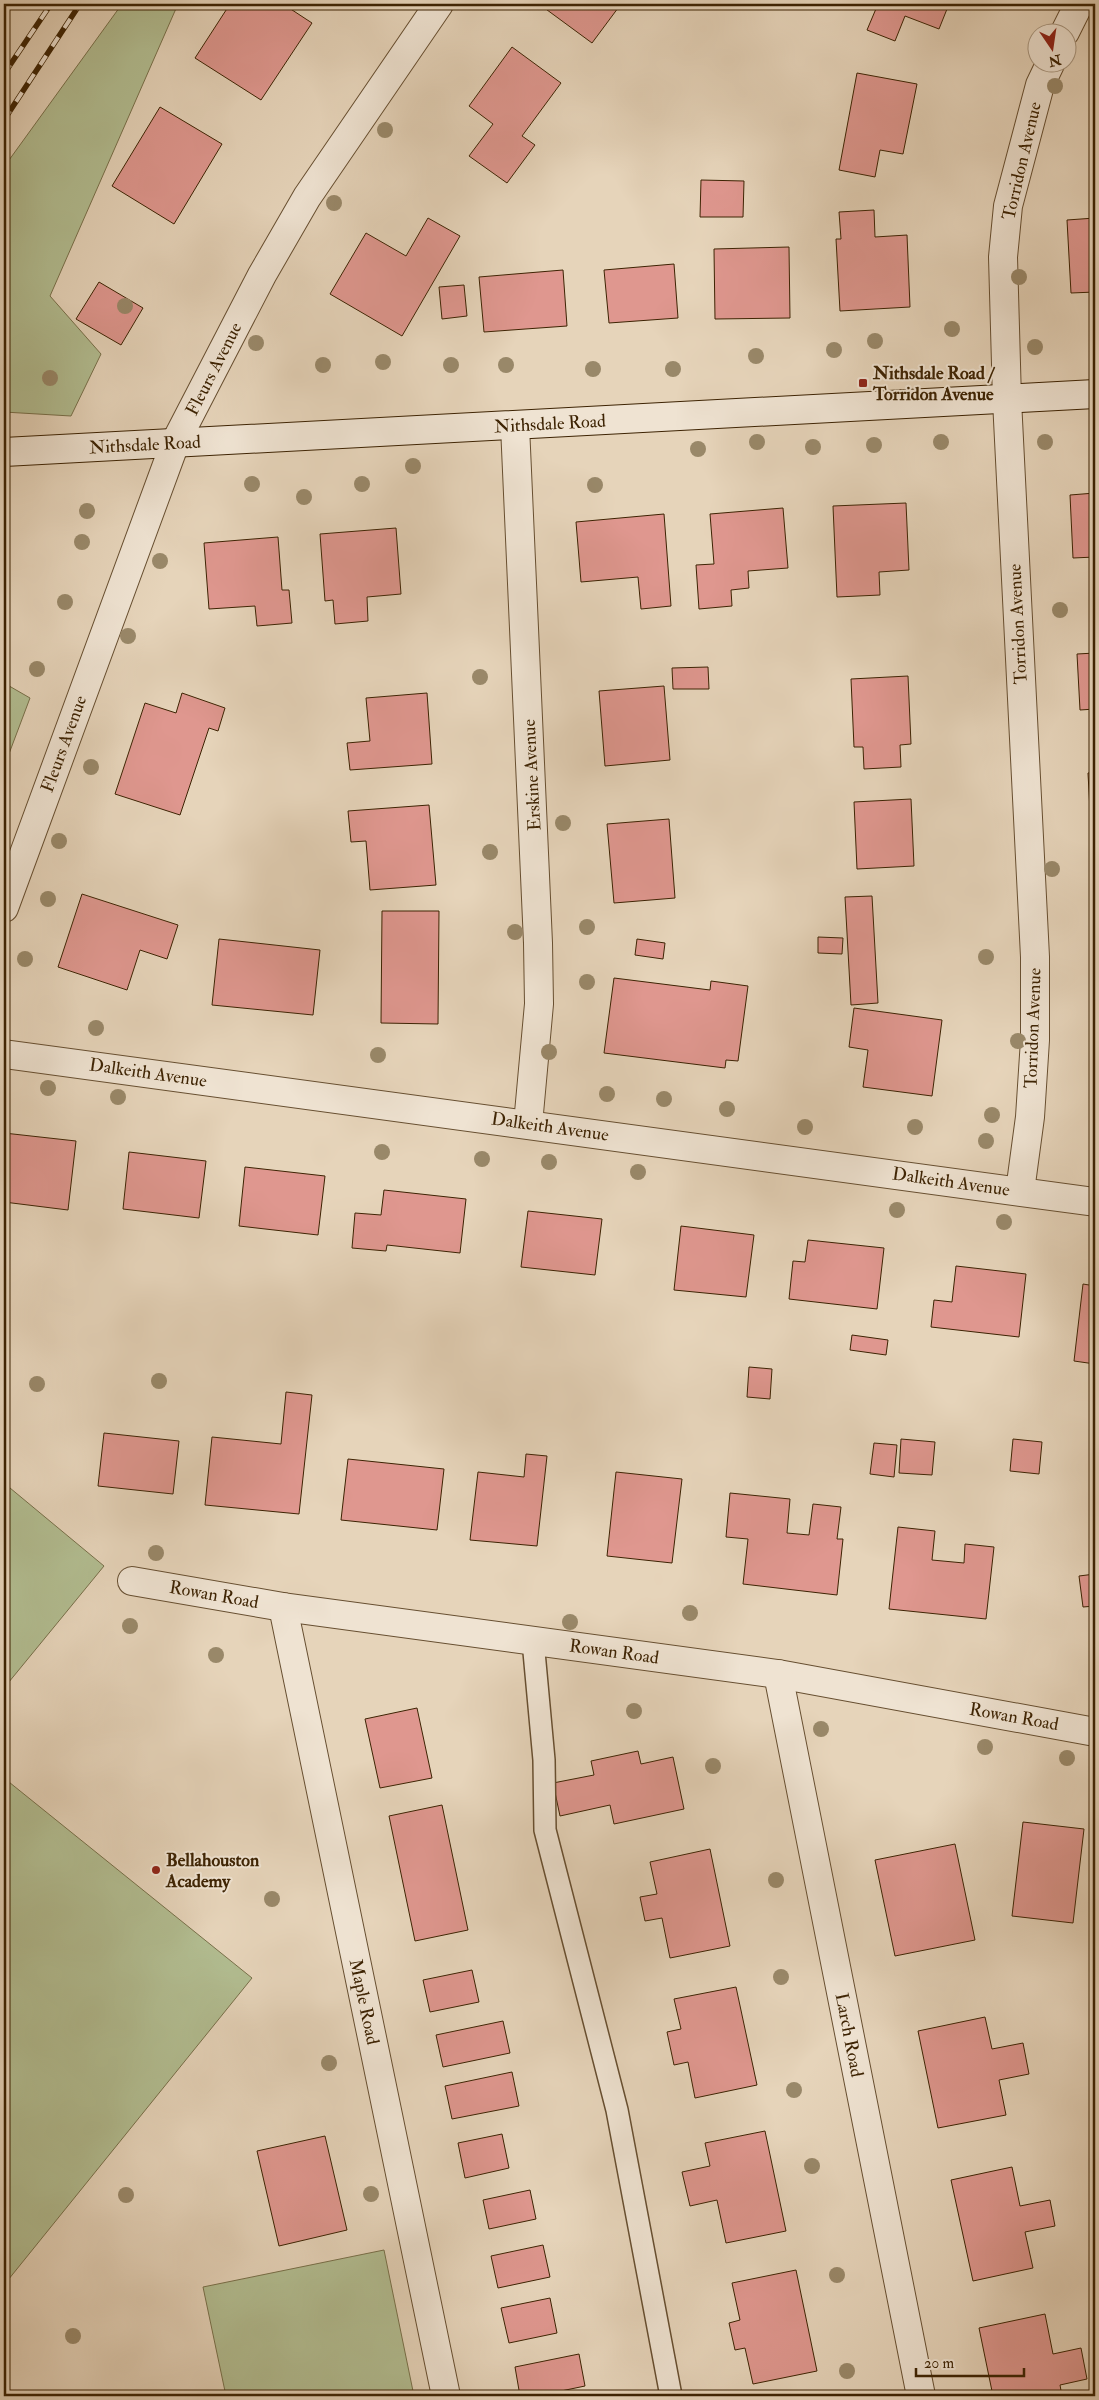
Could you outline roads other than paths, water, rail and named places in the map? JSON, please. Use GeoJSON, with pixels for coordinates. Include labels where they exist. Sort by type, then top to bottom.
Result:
{"type":"FeatureCollection","features":[{"type":"Feature","properties":{"kind":"street","name":"Fleurs Avenue"},"geometry":{"type":"LineString","coordinates":[[4,908],[175,443],[262,275],[307,196],[438,4]]}},
{"type":"Feature","properties":{"kind":"street"},"geometry":{"type":"LineString","coordinates":[[1070,22],[1079,4]]}},
{"type":"Feature","properties":{"kind":"street","name":"Torridon Avenue"},"geometry":{"type":"LineString","coordinates":[[1020,1191],[1030,1117],[1035,1040],[1035,957],[1007,400],[1003,257],[1008,206],[1040,85],[1046,72]]}},
{"type":"Feature","properties":{"kind":"street","name":"Nithsdale Road"},"geometry":{"type":"LineString","coordinates":[[4,452],[1095,394]]}},
{"type":"Feature","properties":{"kind":"street","name":"Erskine Avenue"},"geometry":{"type":"LineString","coordinates":[[515,426],[538,943],[539,1004],[528,1124]]}},
{"type":"Feature","properties":{"kind":"street","name":"Dalkeith Avenue"},"geometry":{"type":"LineString","coordinates":[[4,1054],[1095,1202]]}},
{"type":"Feature","properties":{"kind":"street","name":"Rowan Road"},"geometry":{"type":"LineString","coordinates":[[132,1581],[283,1608],[778,1674],[1095,1732]]}},
{"type":"Feature","properties":{"kind":"street","name":"Maple Road"},"geometry":{"type":"LineString","coordinates":[[283,1608],[446,2396]]}},
{"type":"Feature","properties":{"kind":"street","name":"Larch Road"},"geometry":{"type":"LineString","coordinates":[[778,1674],[921,2396]]}},
{"type":"Feature","properties":{"kind":"lane"},"geometry":{"type":"LineString","coordinates":[[533,1641],[544,1760],[544,1830],[617,2110],[671,2396]]}},
{"type":"Feature","properties":{"kind":"railway"},"geometry":{"type":"LineString","coordinates":[[4,74],[51,4]]}},
{"type":"Feature","properties":{"kind":"railway"},"geometry":{"type":"LineString","coordinates":[[4,120],[80,4]]}},
{"type":"Feature","properties":{"kind":"place","name":"Nithsdale Road / Torridon Avenue"},"geometry":{"type":"Point","coordinates":[863,383]}},
{"type":"Feature","properties":{"kind":"place","name":"Bellahouston Academy"},"geometry":{"type":"Point","coordinates":[156,1870]}}]}
